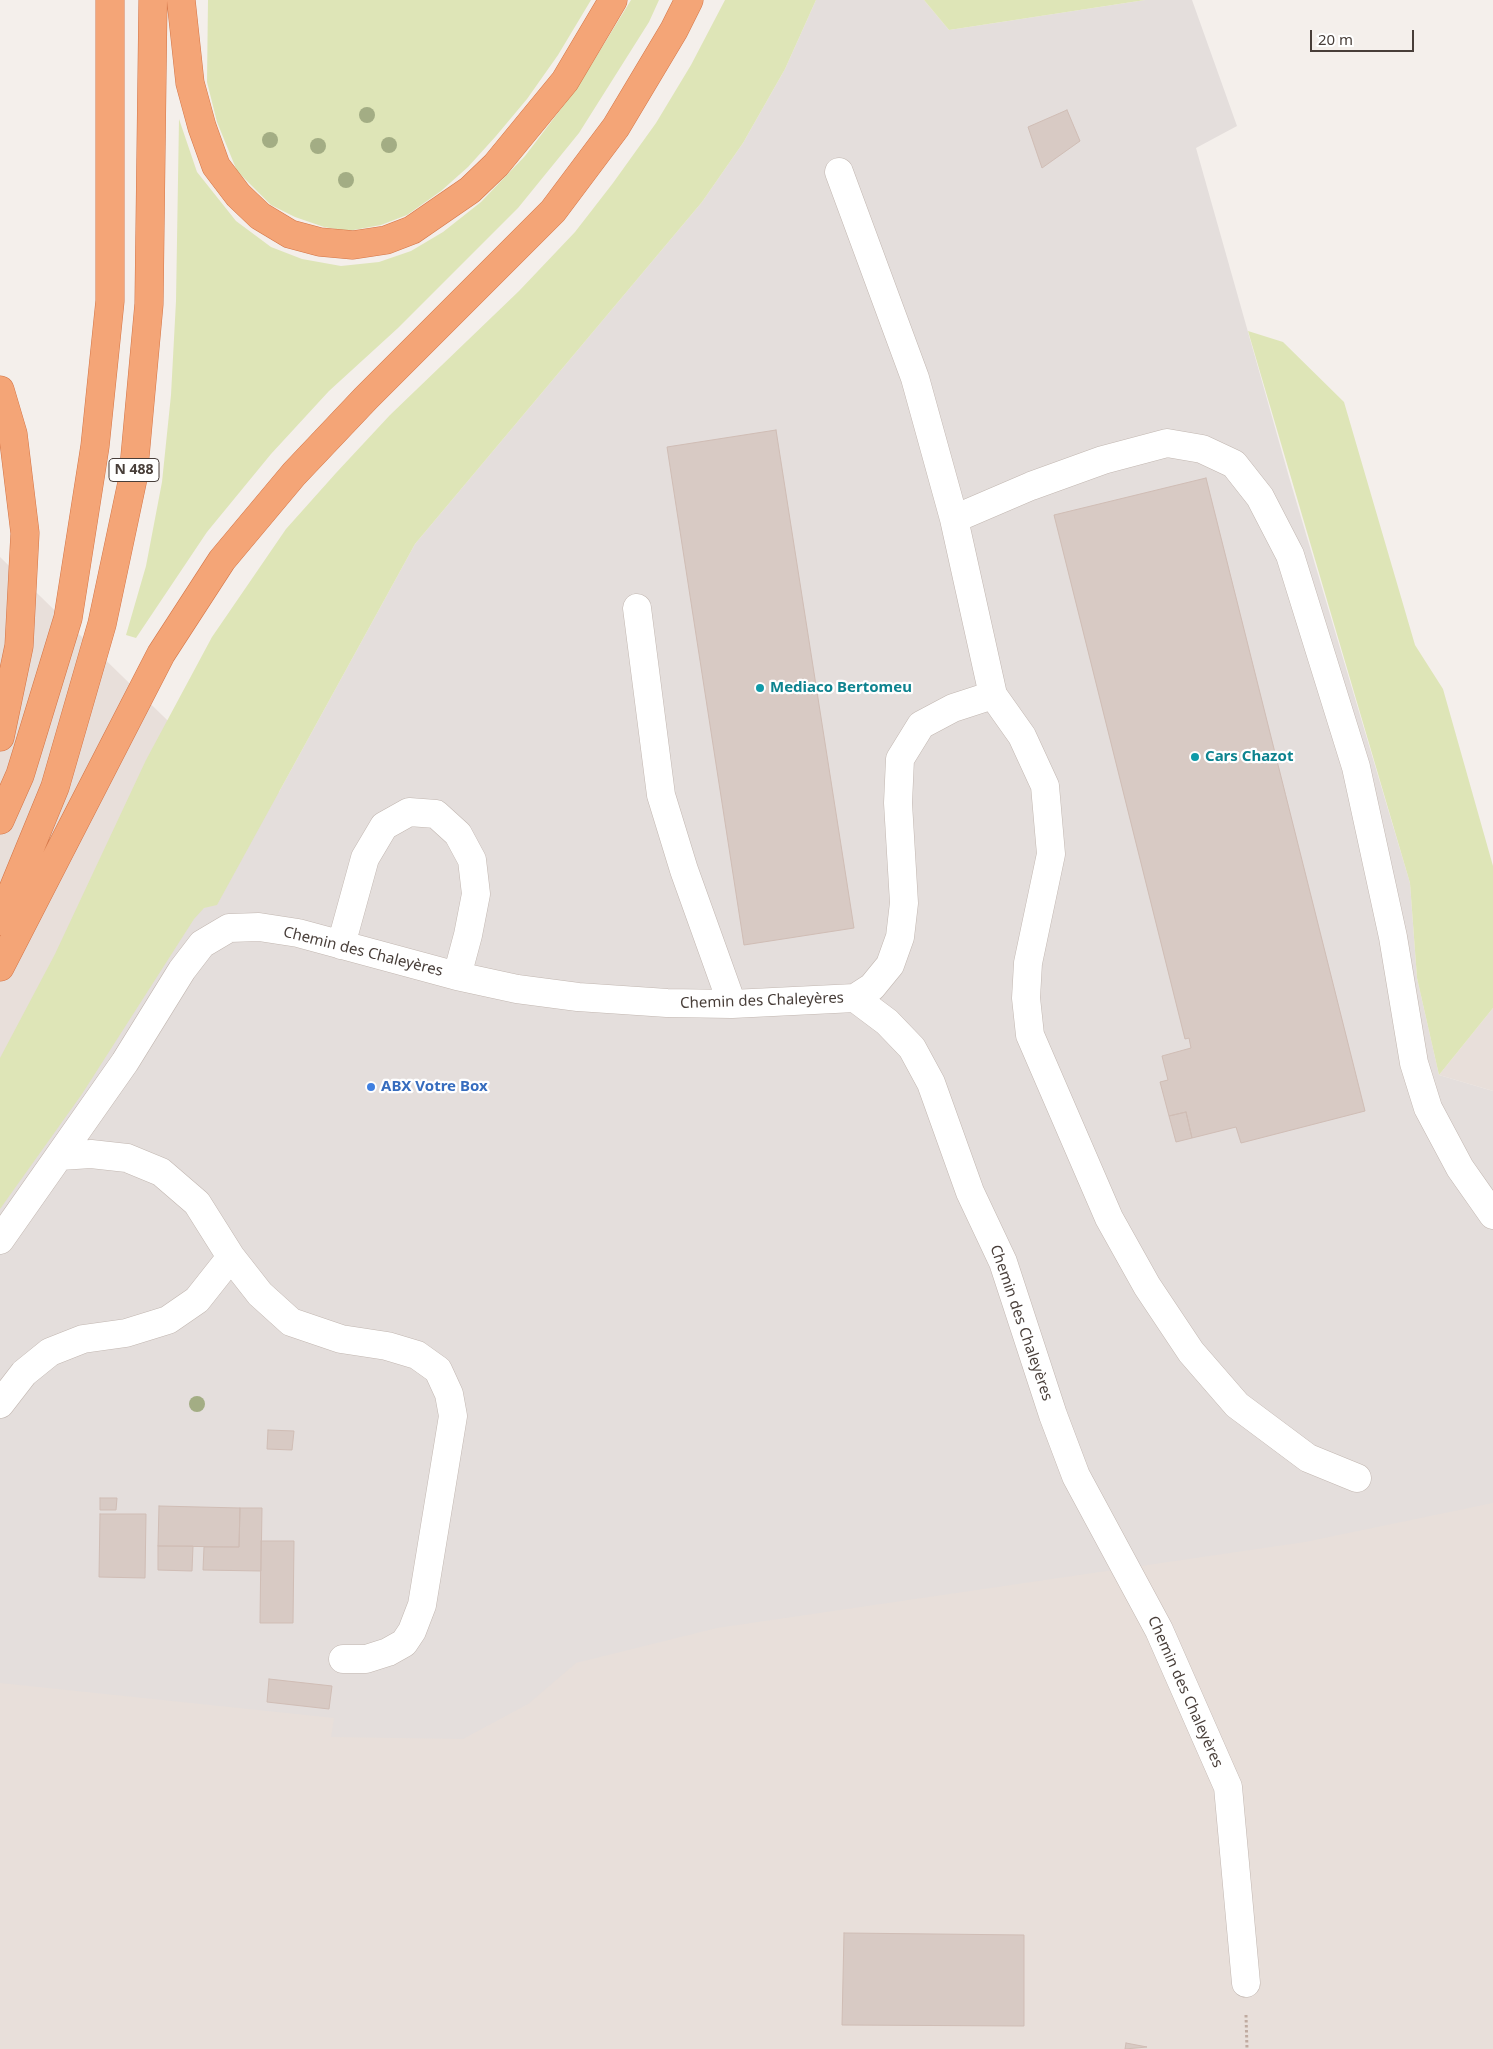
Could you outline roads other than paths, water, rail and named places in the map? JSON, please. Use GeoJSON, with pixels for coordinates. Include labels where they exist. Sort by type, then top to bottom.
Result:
{"type":"FeatureCollection","features":[{"type":"Feature","properties":{"kind":"highway","name":"N 488"},"geometry":{"type":"LineString","coordinates":[[0,820],[20,775],[68,618],[95,446],[110,301],[110,0]]}},
{"type":"Feature","properties":{"kind":"highway","name":"N 488"},"geometry":{"type":"LineString","coordinates":[[0,921],[55,787],[102,624],[133,478],[148,304],[153,0]]}},
{"type":"Feature","properties":{"kind":"highway"},"geometry":{"type":"LineString","coordinates":[[181,0],[190,83],[202,127],[216,166],[238,195],[252,209],[283,229],[320,242],[353,245],[386,240],[412,230],[477,184],[496,165],[564,81],[612,0]]}},
{"type":"Feature","properties":{"kind":"highway"},"geometry":{"type":"LineString","coordinates":[[0,967],[161,654],[222,560],[294,474],[366,398],[553,210],[616,127],[674,30],[689,0]]}},
{"type":"Feature","properties":{"kind":"highway"},"geometry":{"type":"LineString","coordinates":[[0,390],[13,434],[25,533],[19,646],[0,737]]}},
{"type":"Feature","properties":{"kind":"street"},"geometry":{"type":"LineString","coordinates":[[839,172],[915,378],[954,519],[993,695],[1022,736],[1045,786],[1051,854],[1028,963],[1026,998],[1030,1035],[1109,1218],[1147,1286],[1191,1352],[1237,1406],[1308,1458],[1356,1478]]}},
{"type":"Feature","properties":{"kind":"street"},"geometry":{"type":"LineString","coordinates":[[954,519],[1031,486],[1103,460],[1167,443],[1202,449],[1234,464],[1260,497],[1290,555],[1356,767],[1393,937],[1414,1063],[1428,1108],[1460,1168],[1493,1215]]}},
{"type":"Feature","properties":{"kind":"street"},"geometry":{"type":"LineString","coordinates":[[637,608],[661,795],[684,870],[732,1004]]}},
{"type":"Feature","properties":{"kind":"street"},"geometry":{"type":"LineString","coordinates":[[855,998],[872,987],[890,965],[900,937],[904,902],[903,857],[898,803],[900,759],[921,725],[953,708],[993,695]]}},
{"type":"Feature","properties":{"kind":"street"},"geometry":{"type":"LineString","coordinates":[[341,945],[365,858],[384,826],[409,812],[436,814],[458,834],[472,860],[476,894],[457,976]]}},
{"type":"Feature","properties":{"kind":"street","name":"Chemin des Chaleyères"},"geometry":{"type":"LineString","coordinates":[[0,1240],[125,1062],[182,970],[202,944],[229,928],[259,927],[298,933],[457,976],[517,989],[578,997],[667,1003],[732,1004],[855,998],[887,1022],[912,1048],[931,1083],[970,1192],[1003,1262],[1076,1476],[1159,1630],[1228,1788],[1246,1983]]}},
{"type":"Feature","properties":{"kind":"street"},"geometry":{"type":"LineString","coordinates":[[60,1156],[91,1154],[128,1158],[160,1172],[197,1203],[231,1257],[260,1294],[291,1322],[341,1339],[387,1346],[417,1354],[438,1370],[449,1394],[452,1416],[441,1498],[422,1605],[412,1632],[404,1643],[388,1652],[366,1659],[343,1659]]}},
{"type":"Feature","properties":{"kind":"street"},"geometry":{"type":"LineString","coordinates":[[0,1404],[24,1373],[50,1352],[83,1339],[126,1334],[168,1320],[197,1300],[231,1257]]}},
{"type":"Feature","properties":{"kind":"place","name":"Mediaco Bertomeu"},"geometry":{"type":"Point","coordinates":[760,688]}},
{"type":"Feature","properties":{"kind":"place","name":"Cars Chazot"},"geometry":{"type":"Point","coordinates":[1195,757]}},
{"type":"Feature","properties":{"kind":"place","name":"ABX Votre Box"},"geometry":{"type":"Point","coordinates":[371,1087]}}]}
